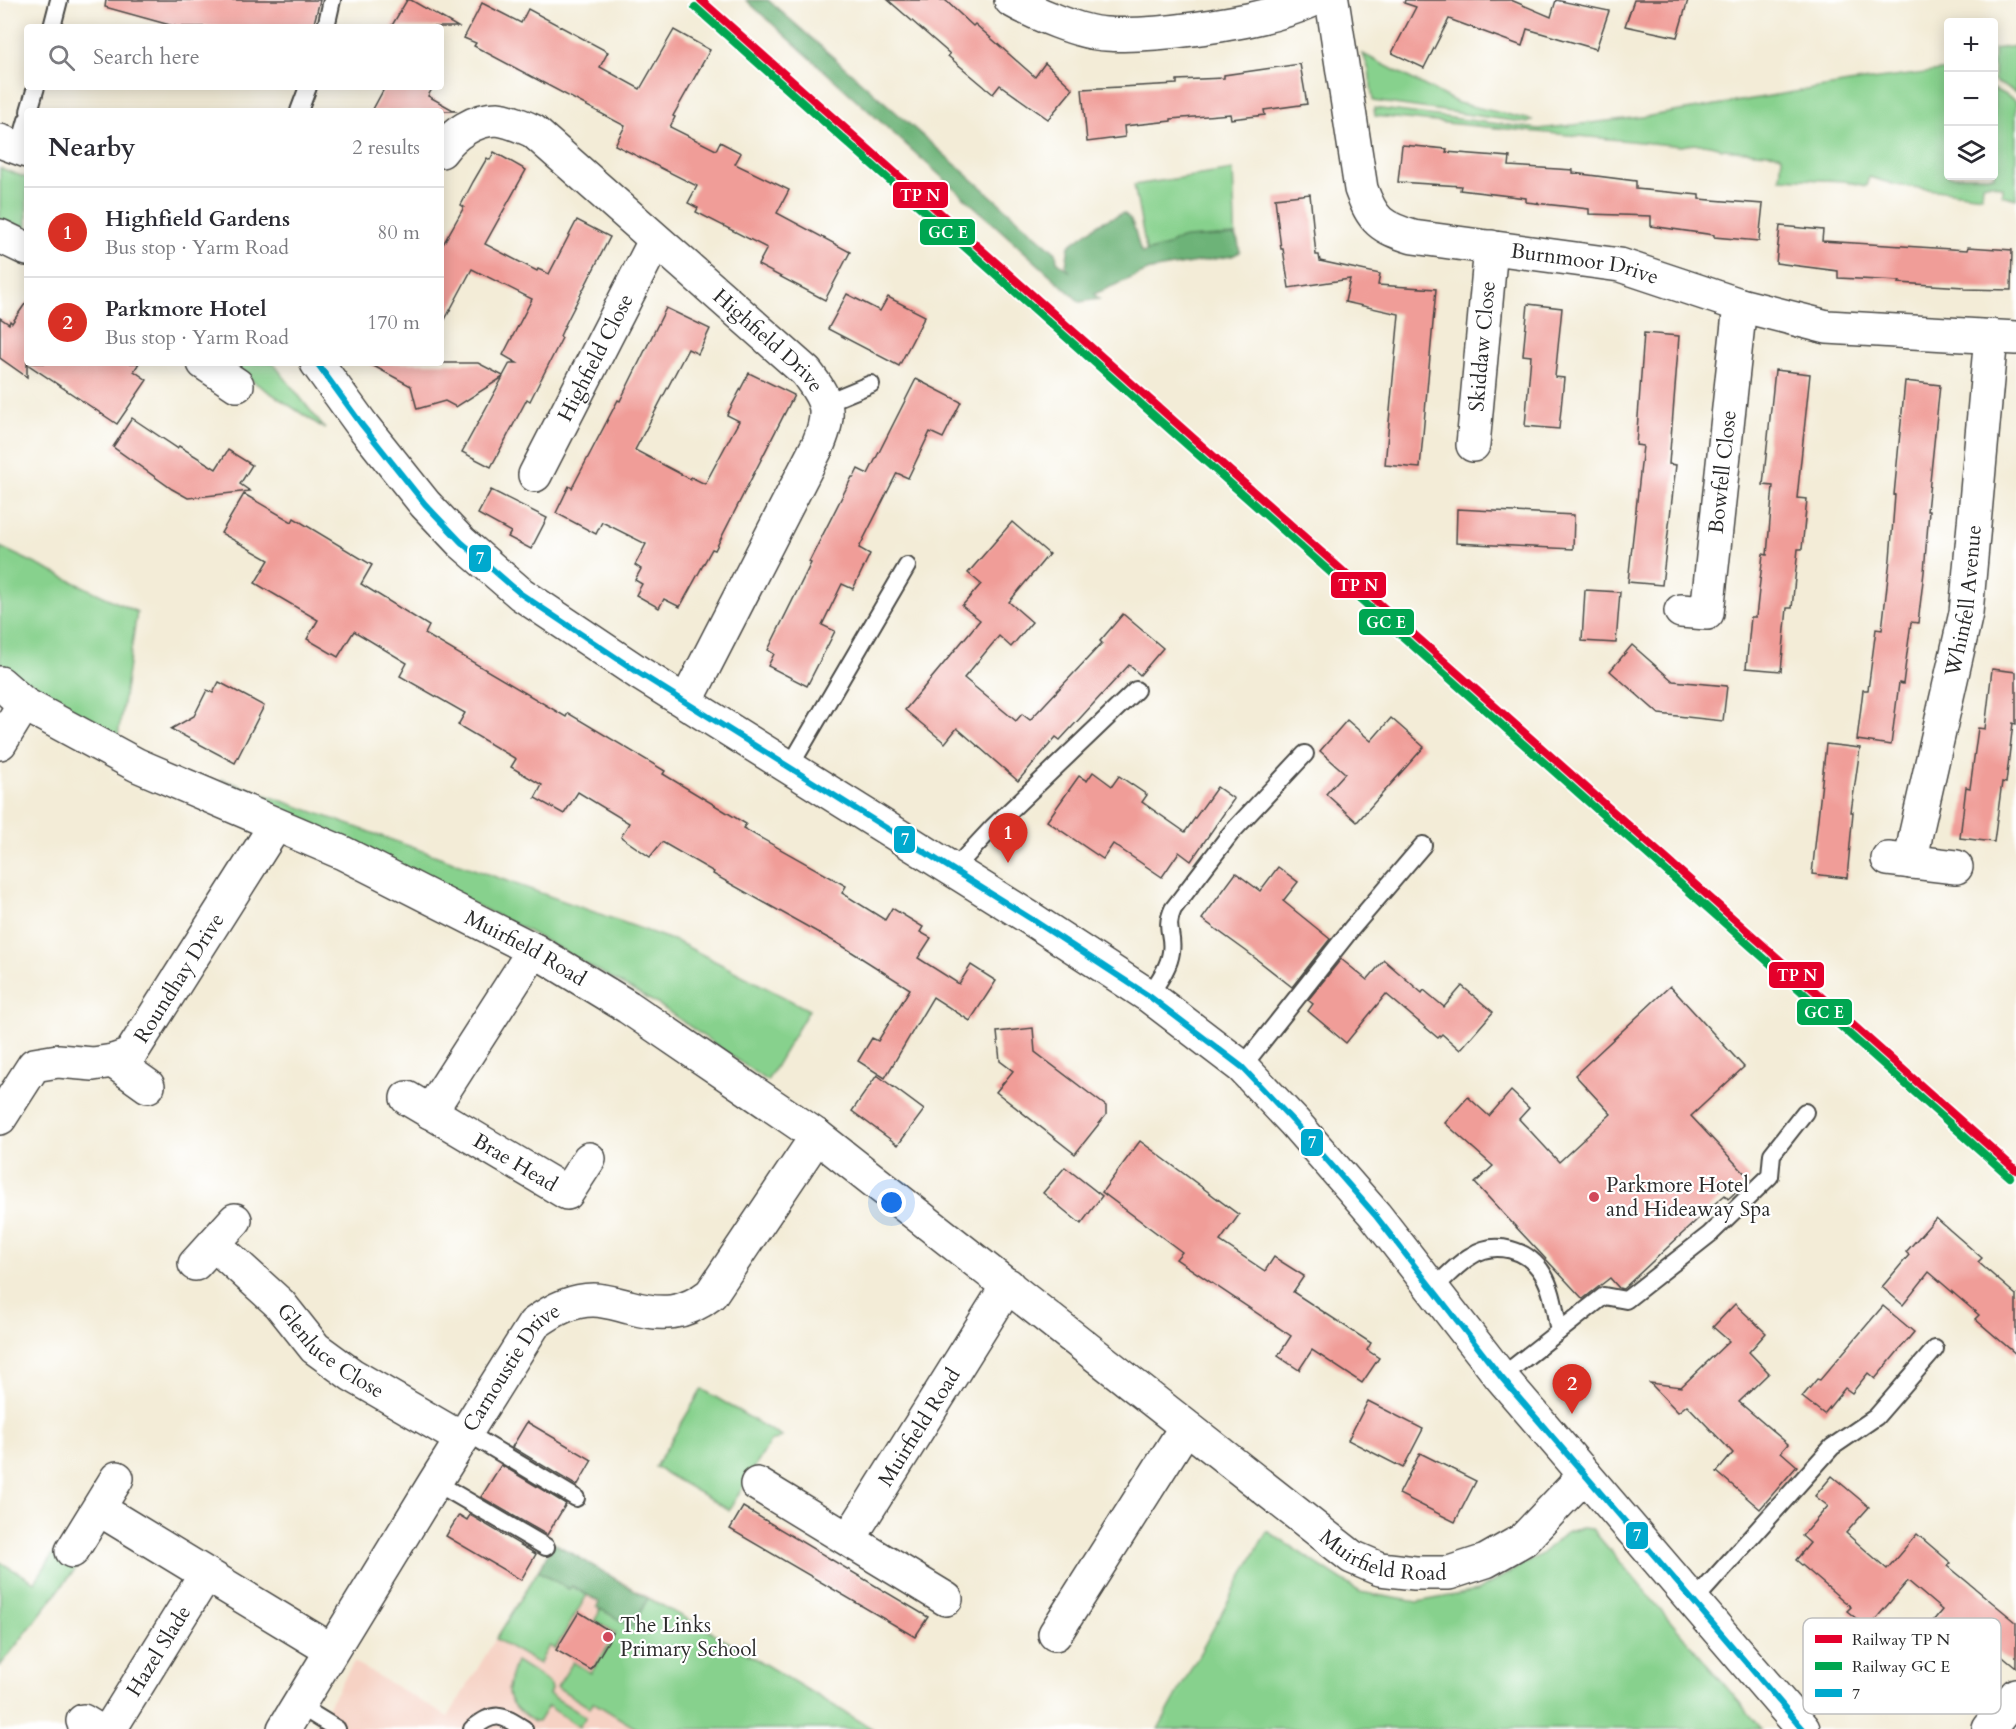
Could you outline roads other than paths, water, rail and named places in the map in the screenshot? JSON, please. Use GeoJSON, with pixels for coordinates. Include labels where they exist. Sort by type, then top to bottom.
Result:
{"type":"FeatureCollection","features":[{"type":"Feature","properties":{"kind":"street"},"geometry":{"type":"LineString","coordinates":[[1011,0],[1073,26],[1104,34],[1160,33],[1236,23],[1272,16],[1313,0]]}},
{"type":"Feature","properties":{"kind":"street","name":"Burnmoor Drive"},"geometry":{"type":"LineString","coordinates":[[1332,0],[1361,189],[1368,208],[1376,220],[1390,230],[1413,237],[1620,265],[1740,305],[1827,327],[2004,337]]}},
{"type":"Feature","properties":{"kind":"street","name":"Highfield Drive"},"geometry":{"type":"LineString","coordinates":[[444,148],[464,129],[496,119],[533,131],[806,372],[825,403],[827,424],[818,445],[686,702]]}},
{"type":"Feature","properties":{"kind":"street"},"geometry":{"type":"LineString","coordinates":[[0,236],[24,248]]}},
{"type":"Feature","properties":{"kind":"street","name":"Highfield Close"},"geometry":{"type":"LineString","coordinates":[[535,475],[655,241]]}},
{"type":"Feature","properties":{"kind":"street","name":"Skiddaw Close"},"geometry":{"type":"LineString","coordinates":[[1473,445],[1491,248]]}},
{"type":"Feature","properties":{"kind":"street","name":"Bowfell Close"},"geometry":{"type":"LineString","coordinates":[[1698,622],[1740,305]]}},
{"type":"Feature","properties":{"kind":"street","name":"Whinfell Avenue"},"geometry":{"type":"LineString","coordinates":[[1956,867],[1900,861],[1916,833],[1966,613],[2004,337]]}},
{"type":"Feature","properties":{"kind":"street"},"geometry":{"type":"LineString","coordinates":[[208,366],[237,385]]}},
{"type":"Feature","properties":{"kind":"street"},"geometry":{"type":"LineString","coordinates":[[320,366],[410,486],[461,542],[521,594],[581,635],[1033,920],[1149,996],[1242,1067],[1294,1122],[1375,1215],[1501,1377],[1803,1729]]}},
{"type":"Feature","properties":{"kind":"street"},"geometry":{"type":"LineString","coordinates":[[0,743],[12,694]]}},
{"type":"Feature","properties":{"kind":"street","name":"Muirfield Road"},"geometry":{"type":"LineString","coordinates":[[12,694],[136,765],[343,854],[534,950],[628,1007],[817,1136],[1352,1557],[1380,1569],[1403,1572],[1449,1573],[1486,1561],[1523,1540],[1586,1475]]}},
{"type":"Feature","properties":{"kind":"street","name":"Roundhay Drive"},"geometry":{"type":"LineString","coordinates":[[0,1118],[34,1065],[58,1061],[93,1064],[113,1061],[130,1055],[274,826]]}},
{"type":"Feature","properties":{"kind":"street","name":"Brae Head"},"geometry":{"type":"LineString","coordinates":[[534,950],[418,1105],[567,1193],[589,1159]]}},
{"type":"Feature","properties":{"kind":"street"},"geometry":{"type":"LineString","coordinates":[[113,1061],[148,1086]]}},
{"type":"Feature","properties":{"kind":"street","name":"Carnoustie Drive"},"geometry":{"type":"LineString","coordinates":[[291,1717],[534,1324],[549,1312],[572,1303],[592,1300],[611,1302],[646,1312],[664,1313],[687,1309],[711,1294],[817,1136]]}},
{"type":"Feature","properties":{"kind":"street","name":"Glenluce Close"},"geometry":{"type":"LineString","coordinates":[[235,1220],[205,1254],[280,1304],[315,1348],[352,1375],[464,1436]]}},
{"type":"Feature","properties":{"kind":"street","name":"Muirfield Road"},"geometry":{"type":"LineString","coordinates":[[849,1539],[1008,1285]]}},
{"type":"Feature","properties":{"kind":"street"},"geometry":{"type":"LineString","coordinates":[[1056,1635],[1186,1427]]}},
{"type":"Feature","properties":{"kind":"street"},"geometry":{"type":"LineString","coordinates":[[72,1551],[117,1478]]}},
{"type":"Feature","properties":{"kind":"street"},"geometry":{"type":"LineString","coordinates":[[757,1484],[946,1599]]}},
{"type":"Feature","properties":{"kind":"street"},"geometry":{"type":"LineString","coordinates":[[99,1509],[332,1650]]}},
{"type":"Feature","properties":{"kind":"street","name":"Hazel Slade"},"geometry":{"type":"LineString","coordinates":[[96,1726],[206,1574]]}},
{"type":"Feature","properties":{"kind":"street"},"geometry":{"type":"LineString","coordinates":[[2001,1714],[2016,1695]]}},
{"type":"Feature","properties":{"kind":"street"},"geometry":{"type":"LineString","coordinates":[[1989,1729],[2001,1714]]}},
{"type":"Feature","properties":{"kind":"lane"},"geometry":{"type":"LineString","coordinates":[[53,24],[59,0]]}},
{"type":"Feature","properties":{"kind":"lane"},"geometry":{"type":"LineString","coordinates":[[327,24],[332,0]]}},
{"type":"Feature","properties":{"kind":"lane"},"geometry":{"type":"LineString","coordinates":[[30,108],[35,90]]}},
{"type":"Feature","properties":{"kind":"lane"},"geometry":{"type":"LineString","coordinates":[[300,108],[307,90]]}},
{"type":"Feature","properties":{"kind":"lane"},"geometry":{"type":"LineString","coordinates":[[825,403],[871,384]]}},
{"type":"Feature","properties":{"kind":"lane"},"geometry":{"type":"LineString","coordinates":[[789,768],[907,566]]}},
{"type":"Feature","properties":{"kind":"lane"},"geometry":{"type":"LineString","coordinates":[[953,870],[993,827],[1136,690]]}},
{"type":"Feature","properties":{"kind":"lane"},"geometry":{"type":"LineString","coordinates":[[1149,996],[1170,960],[1172,949],[1168,927],[1173,909],[1231,832],[1305,754]]}},
{"type":"Feature","properties":{"kind":"lane"},"geometry":{"type":"LineString","coordinates":[[1242,1067],[1352,928],[1423,845]]}},
{"type":"Feature","properties":{"kind":"lane"},"geometry":{"type":"LineString","coordinates":[[1501,1377],[1604,1296],[1626,1300],[1710,1234],[1770,1176],[1772,1154],[1805,1113]]}},
{"type":"Feature","properties":{"kind":"lane"},"geometry":{"type":"LineString","coordinates":[[1433,1289],[1470,1256],[1486,1248],[1501,1247],[1516,1250],[1532,1260],[1543,1274],[1559,1331]]}},
{"type":"Feature","properties":{"kind":"lane"},"geometry":{"type":"LineString","coordinates":[[1693,1602],[1832,1447],[1876,1417],[1935,1348]]}},
{"type":"Feature","properties":{"kind":"lane"},"geometry":{"type":"LineString","coordinates":[[464,1436],[576,1498]]}},
{"type":"Feature","properties":{"kind":"lane"},"geometry":{"type":"LineString","coordinates":[[435,1482],[546,1547]]}},
{"type":"Feature","properties":{"kind":"lane"},"geometry":{"type":"LineString","coordinates":[[472,1729],[498,1715],[506,1717],[524,1729]]}},
{"type":"Feature","properties":{"kind":"lane"},"geometry":{"type":"LineString","coordinates":[[291,1717],[337,1729]]}},
{"type":"Feature","properties":{"kind":"place","name":"Highfield Gardens"},"geometry":{"type":"Point","coordinates":[1008,863]}},
{"type":"Feature","properties":{"kind":"place","name":"Parkmore Hotel and Hideaway Spa"},"geometry":{"type":"Point","coordinates":[1594,1197]}},
{"type":"Feature","properties":{"kind":"place","name":"Parkmore Hotel"},"geometry":{"type":"Point","coordinates":[1572,1414]}},
{"type":"Feature","properties":{"kind":"place","name":"The Links Primary School"},"geometry":{"type":"Point","coordinates":[608,1637]}}]}
